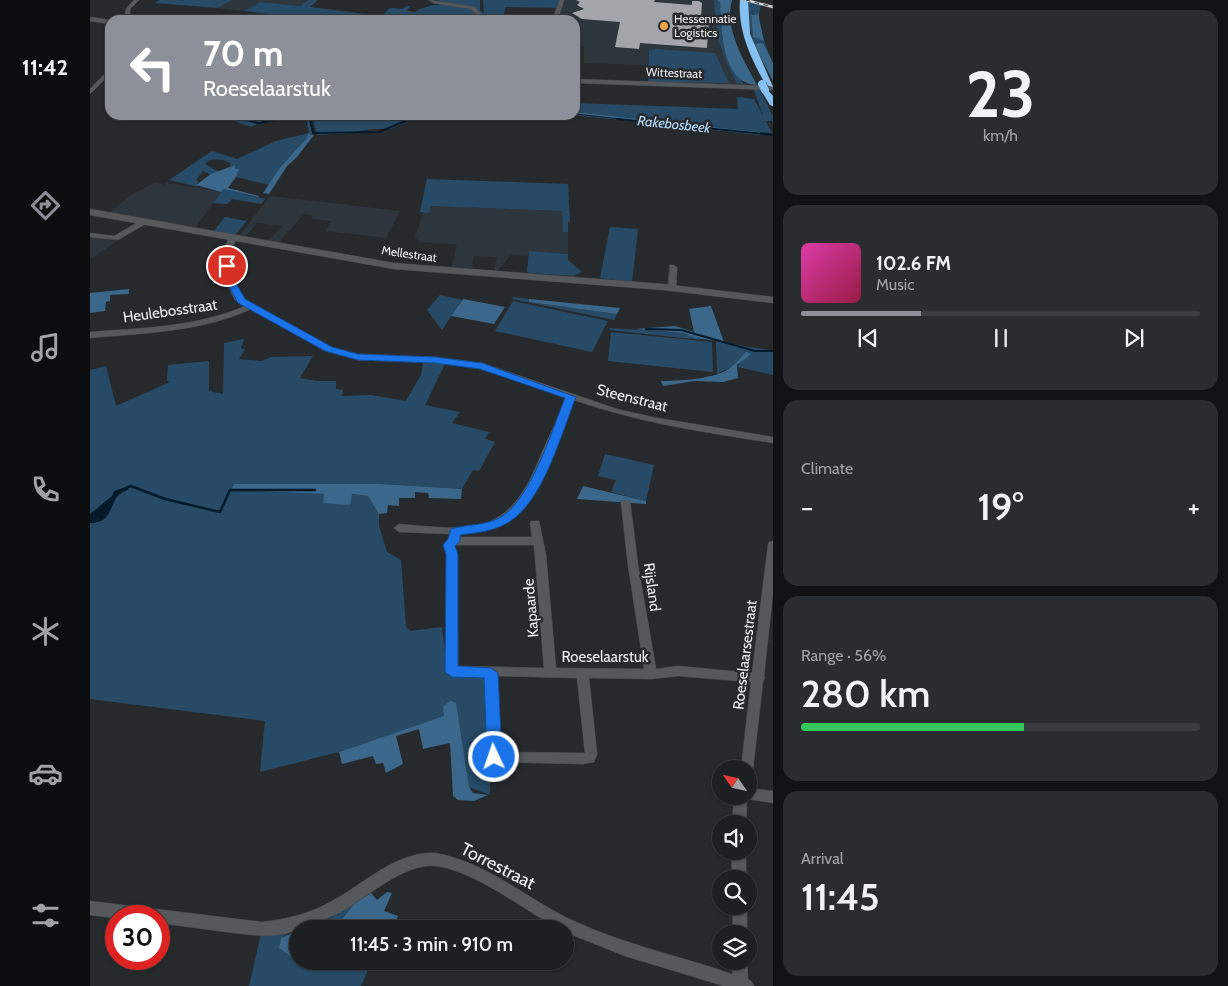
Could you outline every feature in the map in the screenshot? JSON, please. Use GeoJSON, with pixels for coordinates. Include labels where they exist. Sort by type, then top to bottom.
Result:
{"type":"FeatureCollection","features":[{"type":"Feature","properties":{"kind":"highway"},"geometry":{"type":"LineString","coordinates":[[741,1],[746,33],[769,88],[773,103]]}},
{"type":"Feature","properties":{"kind":"street"},"geometry":{"type":"LineString","coordinates":[[128,15],[128,9],[137,0]]}},
{"type":"Feature","properties":{"kind":"street"},"geometry":{"type":"LineString","coordinates":[[431,0],[435,3],[473,8],[479,15]]}},
{"type":"Feature","properties":{"kind":"street"},"geometry":{"type":"LineString","coordinates":[[557,15],[562,0]]}},
{"type":"Feature","properties":{"kind":"street"},"geometry":{"type":"LineString","coordinates":[[90,19],[105,21]]}},
{"type":"Feature","properties":{"kind":"street"},"geometry":{"type":"LineString","coordinates":[[90,92],[105,76]]}},
{"type":"Feature","properties":{"kind":"street","name":"Wittestraat"},"geometry":{"type":"LineString","coordinates":[[580,81],[769,88]]}},
{"type":"Feature","properties":{"kind":"street","name":"Mellestraat"},"geometry":{"type":"LineString","coordinates":[[90,212],[394,266],[672,288],[773,300]]}},
{"type":"Feature","properties":{"kind":"street"},"geometry":{"type":"LineString","coordinates":[[90,235],[115,238],[145,222]]}},
{"type":"Feature","properties":{"kind":"street","name":"Steenstraat"},"geometry":{"type":"LineString","coordinates":[[234,237],[229,246],[227,276],[238,298],[320,345],[341,353],[358,357],[435,360],[482,366],[571,397],[652,420],[773,440]]}},
{"type":"Feature","properties":{"kind":"street"},"geometry":{"type":"LineString","coordinates":[[672,288],[674,267]]}},
{"type":"Feature","properties":{"kind":"street","name":"Heulebosstraat"},"geometry":{"type":"LineString","coordinates":[[90,335],[196,322],[230,315],[252,306]]}},
{"type":"Feature","properties":{"kind":"street"},"geometry":{"type":"LineString","coordinates":[[454,536],[506,519],[525,500],[542,470],[571,397]]}},
{"type":"Feature","properties":{"kind":"street","name":"Rijsland"},"geometry":{"type":"LineString","coordinates":[[626,503],[633,565],[651,674]]}},
{"type":"Feature","properties":{"kind":"street","name":"Kapaarde"},"geometry":{"type":"LineString","coordinates":[[535,524],[539,541],[550,673]]}},
{"type":"Feature","properties":{"kind":"street"},"geometry":{"type":"LineString","coordinates":[[399,528],[454,536],[539,541]]}},
{"type":"Feature","properties":{"kind":"street","name":"Roeselaarstuk"},"geometry":{"type":"LineString","coordinates":[[454,536],[448,545],[452,554],[452,672],[651,674],[678,671],[759,678]]}},
{"type":"Feature","properties":{"kind":"street","name":"Roeselaarsestraat"},"geometry":{"type":"LineString","coordinates":[[748,760],[773,545]]}},
{"type":"Feature","properties":{"kind":"street"},"geometry":{"type":"LineString","coordinates":[[491,673],[494,757],[583,760],[589,758],[591,754],[583,674]]}},
{"type":"Feature","properties":{"kind":"street"},"geometry":{"type":"LineString","coordinates":[[758,795],[773,797]]}},
{"type":"Feature","properties":{"kind":"street","name":"Torrestraat"},"geometry":{"type":"LineString","coordinates":[[90,908],[262,929],[282,927],[318,917],[403,865],[418,859],[430,859],[460,866],[584,934],[638,953],[743,985],[741,970]]}},
{"type":"Feature","properties":{"kind":"shaded area"},"geometry":{"type":"Polygon","coordinates":[[[160,0],[232,0],[218,8],[154,3],[160,0]]]}},
{"type":"Feature","properties":{"kind":"shaded area"},"geometry":{"type":"Polygon","coordinates":[[[232,0],[308,0],[301,6],[260,2],[244,11],[218,8],[232,0]]]}},
{"type":"Feature","properties":{"kind":"shaded area"},"geometry":{"type":"Polygon","coordinates":[[[308,0],[318,0],[310,7],[374,15],[277,15],[244,11],[260,2],[301,6],[308,0]]]}},
{"type":"Feature","properties":{"kind":"shaded area"},"geometry":{"type":"Polygon","coordinates":[[[433,0],[480,0],[480,10],[484,13],[483,0],[561,0],[558,8],[506,7],[504,15],[481,15],[476,8],[433,0]]]}},
{"type":"Feature","properties":{"kind":"shaded area"},"geometry":{"type":"Polygon","coordinates":[[[564,0],[714,0],[714,22],[740,84],[744,85],[723,85],[649,52],[648,65],[584,63],[584,46],[580,46],[580,15],[560,15],[564,0]]]}},
{"type":"Feature","properties":{"kind":"shaded area"},"geometry":{"type":"Polygon","coordinates":[[[714,0],[720,1],[722,37],[743,83],[749,85],[737,83],[727,63],[717,33],[714,0]]]}},
{"type":"Feature","properties":{"kind":"shaded area"},"geometry":{"type":"Polygon","coordinates":[[[716,0],[732,0],[730,11],[733,33],[741,55],[757,85],[745,82],[730,65],[723,39],[720,2],[716,0]]]}},
{"type":"Feature","properties":{"kind":"shaded area"},"geometry":{"type":"Polygon","coordinates":[[[748,1],[761,5],[759,14],[751,15],[753,37],[764,41],[773,63],[763,43],[754,45],[749,25],[748,1]]]}},
{"type":"Feature","properties":{"kind":"shaded area"},"geometry":{"type":"Polygon","coordinates":[[[442,4],[458,4],[471,8],[477,15],[383,15],[390,8],[402,9],[406,6],[411,6],[406,11],[415,12],[426,7],[442,4]]]}},
{"type":"Feature","properties":{"kind":"shaded area"},"geometry":{"type":"Polygon","coordinates":[[[759,14],[764,41],[753,37],[751,15],[759,14]]]}},
{"type":"Feature","properties":{"kind":"shaded area"},"geometry":{"type":"Polygon","coordinates":[[[763,43],[773,63],[773,81],[754,45],[763,43]]]}},
{"type":"Feature","properties":{"kind":"shaded area"},"geometry":{"type":"Polygon","coordinates":[[[656,49],[715,53],[729,83],[648,82],[649,51],[656,49]]]}},
{"type":"Feature","properties":{"kind":"shaded area"},"geometry":{"type":"Polygon","coordinates":[[[751,89],[759,89],[773,116],[773,124],[772,121],[766,121],[772,133],[580,113],[580,103],[738,109],[737,97],[754,99],[763,116],[754,90],[751,89]]]}},
{"type":"Feature","properties":{"kind":"shaded area"},"geometry":{"type":"Polygon","coordinates":[[[580,113],[760,132],[760,135],[580,116],[580,113]]]}},
{"type":"Feature","properties":{"kind":"shaded area"},"geometry":{"type":"Polygon","coordinates":[[[231,120],[245,120],[248,122],[246,120],[250,120],[254,122],[276,120],[257,124],[251,127],[231,120]]]}},
{"type":"Feature","properties":{"kind":"shaded area"},"geometry":{"type":"Polygon","coordinates":[[[307,120],[309,120],[313,134],[308,134],[309,136],[296,153],[279,169],[270,185],[236,177],[238,169],[234,169],[233,165],[230,166],[230,163],[224,160],[217,159],[205,164],[219,172],[211,175],[203,171],[196,180],[199,182],[197,183],[198,187],[169,180],[212,151],[237,159],[276,141],[309,133],[307,120]]]}},
{"type":"Feature","properties":{"kind":"shaded area"},"geometry":{"type":"Polygon","coordinates":[[[313,120],[410,120],[391,129],[317,135],[313,120]]]}},
{"type":"Feature","properties":{"kind":"shaded area"},"geometry":{"type":"Polygon","coordinates":[[[308,134],[314,135],[297,157],[287,166],[269,194],[263,193],[279,169],[307,138],[308,134]]]}},
{"type":"Feature","properties":{"kind":"shaded area"},"geometry":{"type":"Polygon","coordinates":[[[235,165],[235,169],[239,169],[228,188],[258,197],[224,189],[221,192],[196,185],[211,174],[235,165]]]}},
{"type":"Feature","properties":{"kind":"shaded area"},"geometry":{"type":"Polygon","coordinates":[[[427,179],[568,184],[570,222],[568,222],[568,232],[563,232],[562,211],[431,206],[429,213],[420,212],[427,179]]]}},
{"type":"Feature","properties":{"kind":"shaded area"},"geometry":{"type":"Polygon","coordinates":[[[155,182],[221,192],[195,228],[110,213],[128,197],[155,182]]]}},
{"type":"Feature","properties":{"kind":"shaded area"},"geometry":{"type":"Polygon","coordinates":[[[224,189],[265,199],[261,204],[232,199],[228,204],[213,203],[224,189]]]}},
{"type":"Feature","properties":{"kind":"shaded area"},"geometry":{"type":"Polygon","coordinates":[[[270,196],[400,211],[386,238],[326,231],[331,221],[311,219],[313,215],[304,214],[278,243],[268,241],[282,226],[257,223],[245,237],[239,236],[270,196]]]}},
{"type":"Feature","properties":{"kind":"shaded area"},"geometry":{"type":"Polygon","coordinates":[[[431,206],[562,211],[563,231],[568,232],[568,254],[532,251],[529,252],[528,256],[511,255],[498,270],[494,270],[497,257],[474,256],[472,269],[452,267],[457,244],[420,242],[415,237],[423,213],[429,213],[431,206]]]}},
{"type":"Feature","properties":{"kind":"shaded area"},"geometry":{"type":"Polygon","coordinates":[[[225,217],[247,221],[235,235],[214,231],[225,217]]]}},
{"type":"Feature","properties":{"kind":"shaded area"},"geometry":{"type":"Polygon","coordinates":[[[610,227],[638,229],[632,282],[600,278],[610,227]]]}},
{"type":"Feature","properties":{"kind":"shaded area"},"geometry":{"type":"Polygon","coordinates":[[[94,237],[117,241],[95,256],[90,257],[90,239],[94,237]]]}},
{"type":"Feature","properties":{"kind":"shaded area"},"geometry":{"type":"Polygon","coordinates":[[[529,251],[568,254],[568,260],[582,272],[573,276],[529,273],[527,271],[529,251]]]}},
{"type":"Feature","properties":{"kind":"shaded area"},"geometry":{"type":"Polygon","coordinates":[[[129,289],[129,294],[110,295],[110,301],[106,302],[105,311],[90,313],[90,293],[129,289]]]}},
{"type":"Feature","properties":{"kind":"shaded area"},"geometry":{"type":"Polygon","coordinates":[[[440,295],[462,300],[442,330],[427,310],[440,295]]]}},
{"type":"Feature","properties":{"kind":"shaded area"},"geometry":{"type":"Polygon","coordinates":[[[513,297],[529,299],[529,302],[617,314],[614,320],[512,299],[513,297]]]}},
{"type":"Feature","properties":{"kind":"shaded area"},"geometry":{"type":"Polygon","coordinates":[[[463,299],[505,307],[494,324],[451,316],[463,299]]]}},
{"type":"Feature","properties":{"kind":"shaded area"},"geometry":{"type":"Polygon","coordinates":[[[529,299],[620,308],[617,314],[529,302],[529,299]]]}},
{"type":"Feature","properties":{"kind":"shaded area"},"geometry":{"type":"Polygon","coordinates":[[[513,301],[608,321],[592,352],[495,331],[513,301]]]}},
{"type":"Feature","properties":{"kind":"shaded area"},"geometry":{"type":"Polygon","coordinates":[[[711,306],[724,342],[695,338],[683,333],[634,329],[675,326],[694,332],[689,309],[711,306]]]}},
{"type":"Feature","properties":{"kind":"shaded area"},"geometry":{"type":"Polygon","coordinates":[[[610,328],[683,333],[702,340],[609,330],[610,328]]]}},
{"type":"Feature","properties":{"kind":"shaded area"},"geometry":{"type":"Polygon","coordinates":[[[611,332],[712,342],[713,372],[608,361],[611,332]]]}},
{"type":"Feature","properties":{"kind":"shaded area"},"geometry":{"type":"Polygon","coordinates":[[[244,339],[241,348],[245,349],[239,359],[262,361],[271,357],[313,356],[300,378],[317,381],[336,381],[336,389],[343,390],[342,396],[371,395],[406,401],[421,375],[423,362],[445,364],[425,405],[460,412],[452,423],[489,432],[485,439],[495,442],[479,471],[473,470],[462,489],[381,484],[234,484],[233,490],[324,494],[324,503],[352,494],[368,496],[379,514],[379,526],[387,552],[401,560],[406,627],[410,631],[442,627],[448,675],[482,676],[488,680],[490,795],[469,787],[443,707],[445,716],[339,752],[260,772],[265,721],[90,699],[90,370],[106,366],[116,406],[170,382],[167,381],[168,365],[209,361],[209,391],[223,394],[224,343],[244,339]]]}},
{"type":"Feature","properties":{"kind":"shaded area"},"geometry":{"type":"Polygon","coordinates":[[[716,341],[773,351],[773,375],[738,367],[746,352],[731,367],[717,374],[716,341]]]}},
{"type":"Feature","properties":{"kind":"shaded area"},"geometry":{"type":"Polygon","coordinates":[[[746,352],[751,354],[737,365],[738,378],[723,382],[694,381],[663,386],[661,381],[694,379],[719,374],[731,367],[746,352]]]}},
{"type":"Feature","properties":{"kind":"shaded area"},"geometry":{"type":"Polygon","coordinates":[[[605,454],[654,465],[646,501],[611,492],[616,480],[598,476],[605,454]]]}},
{"type":"Feature","properties":{"kind":"shaded area"},"geometry":{"type":"Polygon","coordinates":[[[234,484],[381,484],[462,489],[461,499],[429,498],[428,493],[415,492],[415,498],[399,498],[399,506],[388,505],[387,513],[379,514],[368,496],[352,494],[350,505],[323,503],[324,494],[232,490],[234,484]]]}},
{"type":"Feature","properties":{"kind":"shaded area"},"geometry":{"type":"Polygon","coordinates":[[[583,486],[646,501],[646,504],[577,499],[583,486]]]}},
{"type":"Feature","properties":{"kind":"shaded area"},"geometry":{"type":"Polygon","coordinates":[[[126,487],[129,489],[117,497],[105,519],[90,523],[90,514],[112,496],[114,491],[126,487]]]}},
{"type":"Feature","properties":{"kind":"shaded area"},"geometry":{"type":"Polygon","coordinates":[[[450,701],[456,703],[469,787],[473,793],[488,795],[474,801],[458,800],[453,796],[450,743],[423,749],[419,729],[396,736],[403,764],[386,773],[383,763],[376,764],[373,756],[342,764],[339,752],[444,716],[443,707],[450,701]]]}},
{"type":"Feature","properties":{"kind":"shaded area"},"geometry":{"type":"Polygon","coordinates":[[[387,892],[392,893],[384,911],[398,916],[396,920],[341,920],[355,903],[371,893],[377,900],[387,892]]]}},
{"type":"Feature","properties":{"kind":"shaded area"},"geometry":{"type":"Polygon","coordinates":[[[355,903],[341,920],[325,920],[355,903]]]}},
{"type":"Feature","properties":{"kind":"shaded area"},"geometry":{"type":"Polygon","coordinates":[[[289,933],[281,938],[279,948],[289,955],[289,970],[368,970],[361,986],[249,986],[261,934],[289,933]]]}},
{"type":"Feature","properties":{"kind":"shaded area"},"geometry":{"type":"Polygon","coordinates":[[[289,934],[289,955],[279,948],[281,938],[289,934]]]}},
{"type":"Feature","properties":{"kind":"building","name":"Hessennatie Logistics"},"geometry":{"type":"Polygon","coordinates":[[[576,0],[655,0],[654,2],[692,5],[692,1],[699,1],[702,3],[701,18],[709,18],[707,48],[640,43],[639,49],[615,47],[620,22],[582,19],[580,15],[572,13],[584,9],[577,5],[580,2],[576,0]]]}},
{"type":"Feature","properties":{"kind":"waterway","name":"Rakebosbeek"},"geometry":{"type":"LineString","coordinates":[[580,115],[629,120]]}},
{"type":"Feature","properties":{"kind":"waterway","name":"Rakebosbeek"},"geometry":{"type":"LineString","coordinates":[[617,119],[773,135]]}},
{"type":"Feature","properties":{"kind":"waterway","name":"Rakebosbeek"},"geometry":{"type":"LineString","coordinates":[[247,120],[258,123],[276,120]]}},
{"type":"Feature","properties":{"kind":"waterway","name":"Rakebosbeek"},"geometry":{"type":"LineString","coordinates":[[310,120],[313,133],[379,132],[408,120]]}},
{"type":"Feature","properties":{"kind":"waterway"},"geometry":{"type":"LineString","coordinates":[[646,329],[681,330],[755,351],[773,351]]}},
{"type":"Feature","properties":{"kind":"waterway"},"geometry":{"type":"LineString","coordinates":[[126,488],[131,486],[165,499],[220,512],[230,490],[315,490]]}},
{"type":"Feature","properties":{"kind":"railway"},"geometry":{"type":"LineString","coordinates":[[746,0],[773,7]]}},
{"type":"Feature","properties":{"kind":"place","name":"Hessennatie Logistics"},"geometry":{"type":"Point","coordinates":[664,26]}},
{"type":"Feature","properties":{"kind":"route"},"geometry":{"type":"LineString","coordinates":[[227,266],[227,276],[241,301],[292,327],[328,349],[358,357],[435,360],[482,366],[571,397],[542,470],[526,499],[506,519],[498,523],[479,529],[455,532],[454,541],[448,545],[452,554],[452,672],[491,673],[494,757]]}}]}
